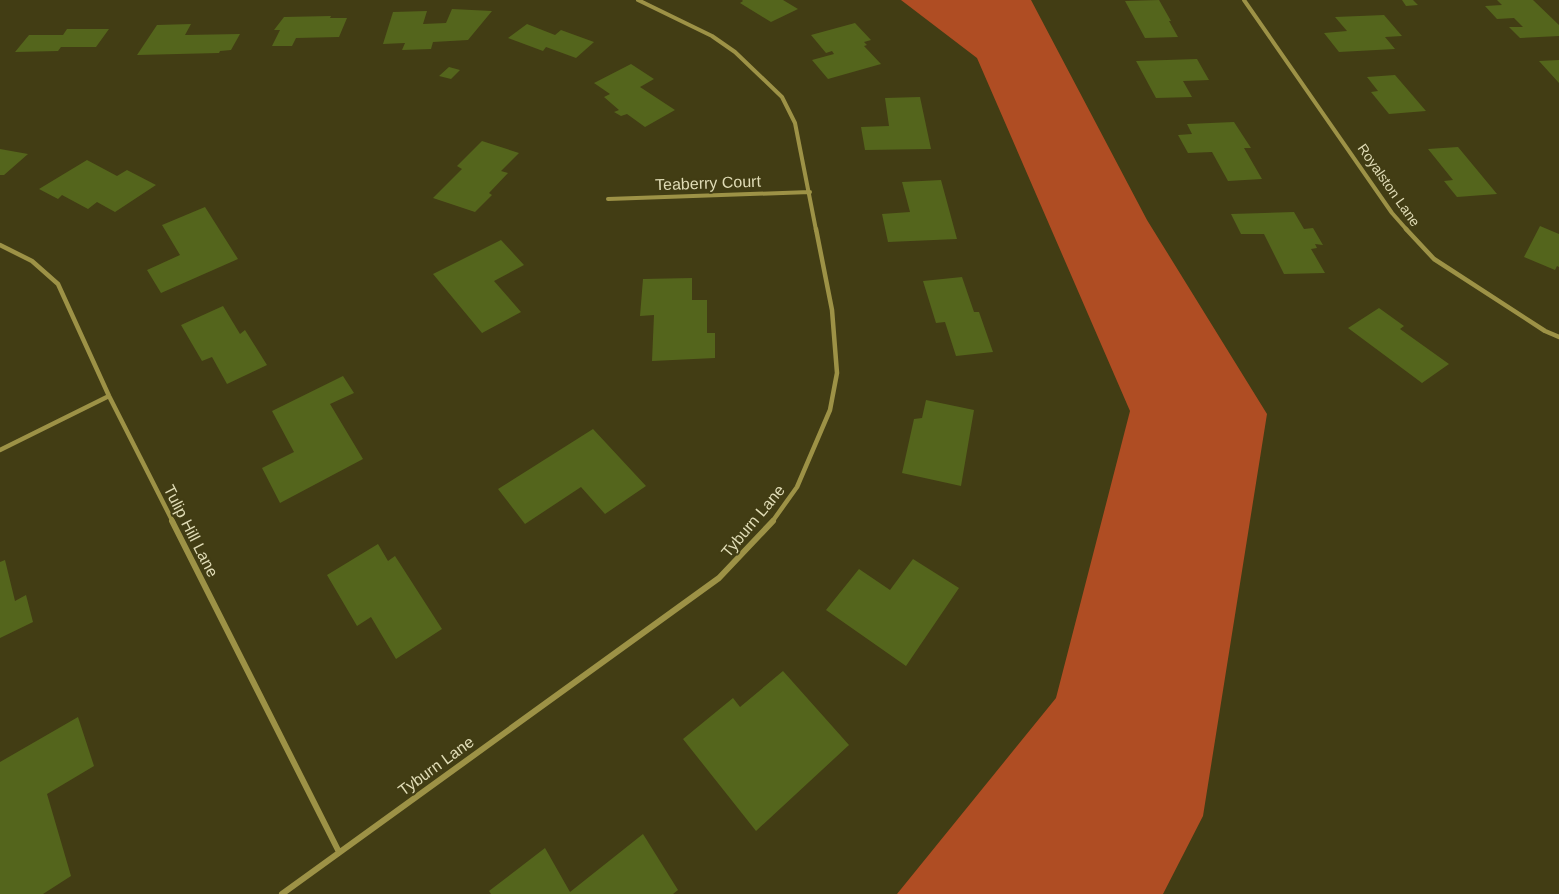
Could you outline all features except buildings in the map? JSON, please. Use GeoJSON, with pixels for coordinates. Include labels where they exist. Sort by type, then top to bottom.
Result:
{"type":"FeatureCollection","features":[{"type":"Feature","properties":{"kind":"street","name":"Tyburn Lane"},"geometry":{"type":"LineString","coordinates":[[282,894],[719,578],[766,530],[797,487],[830,410],[837,373],[832,310],[795,123],[782,97],[734,52],[712,36],[690,24],[638,0]]}},
{"type":"Feature","properties":{"kind":"street","name":"Royalston Lane"},"geometry":{"type":"LineString","coordinates":[[1244,0],[1392,213],[1412,237],[1434,259],[1545,331],[1559,337]]}},
{"type":"Feature","properties":{"kind":"street","name":"Teaberry Court"},"geometry":{"type":"LineString","coordinates":[[608,199],[810,192]]}},
{"type":"Feature","properties":{"kind":"street","name":"Tulip Hill Lane"},"geometry":{"type":"LineString","coordinates":[[0,245],[26,256],[42,267],[65,291],[68,305],[109,396],[339,852]]}},
{"type":"Feature","properties":{"kind":"street"},"geometry":{"type":"LineString","coordinates":[[0,450],[109,396]]}},
{"type":"Feature","properties":{"kind":"shaded area"},"geometry":{"type":"Polygon","coordinates":[[[901,0],[1031,0],[1147,220],[1267,414],[1203,816],[1163,894],[897,894],[1056,698],[1130,411],[977,58],[901,0]]]}}]}
